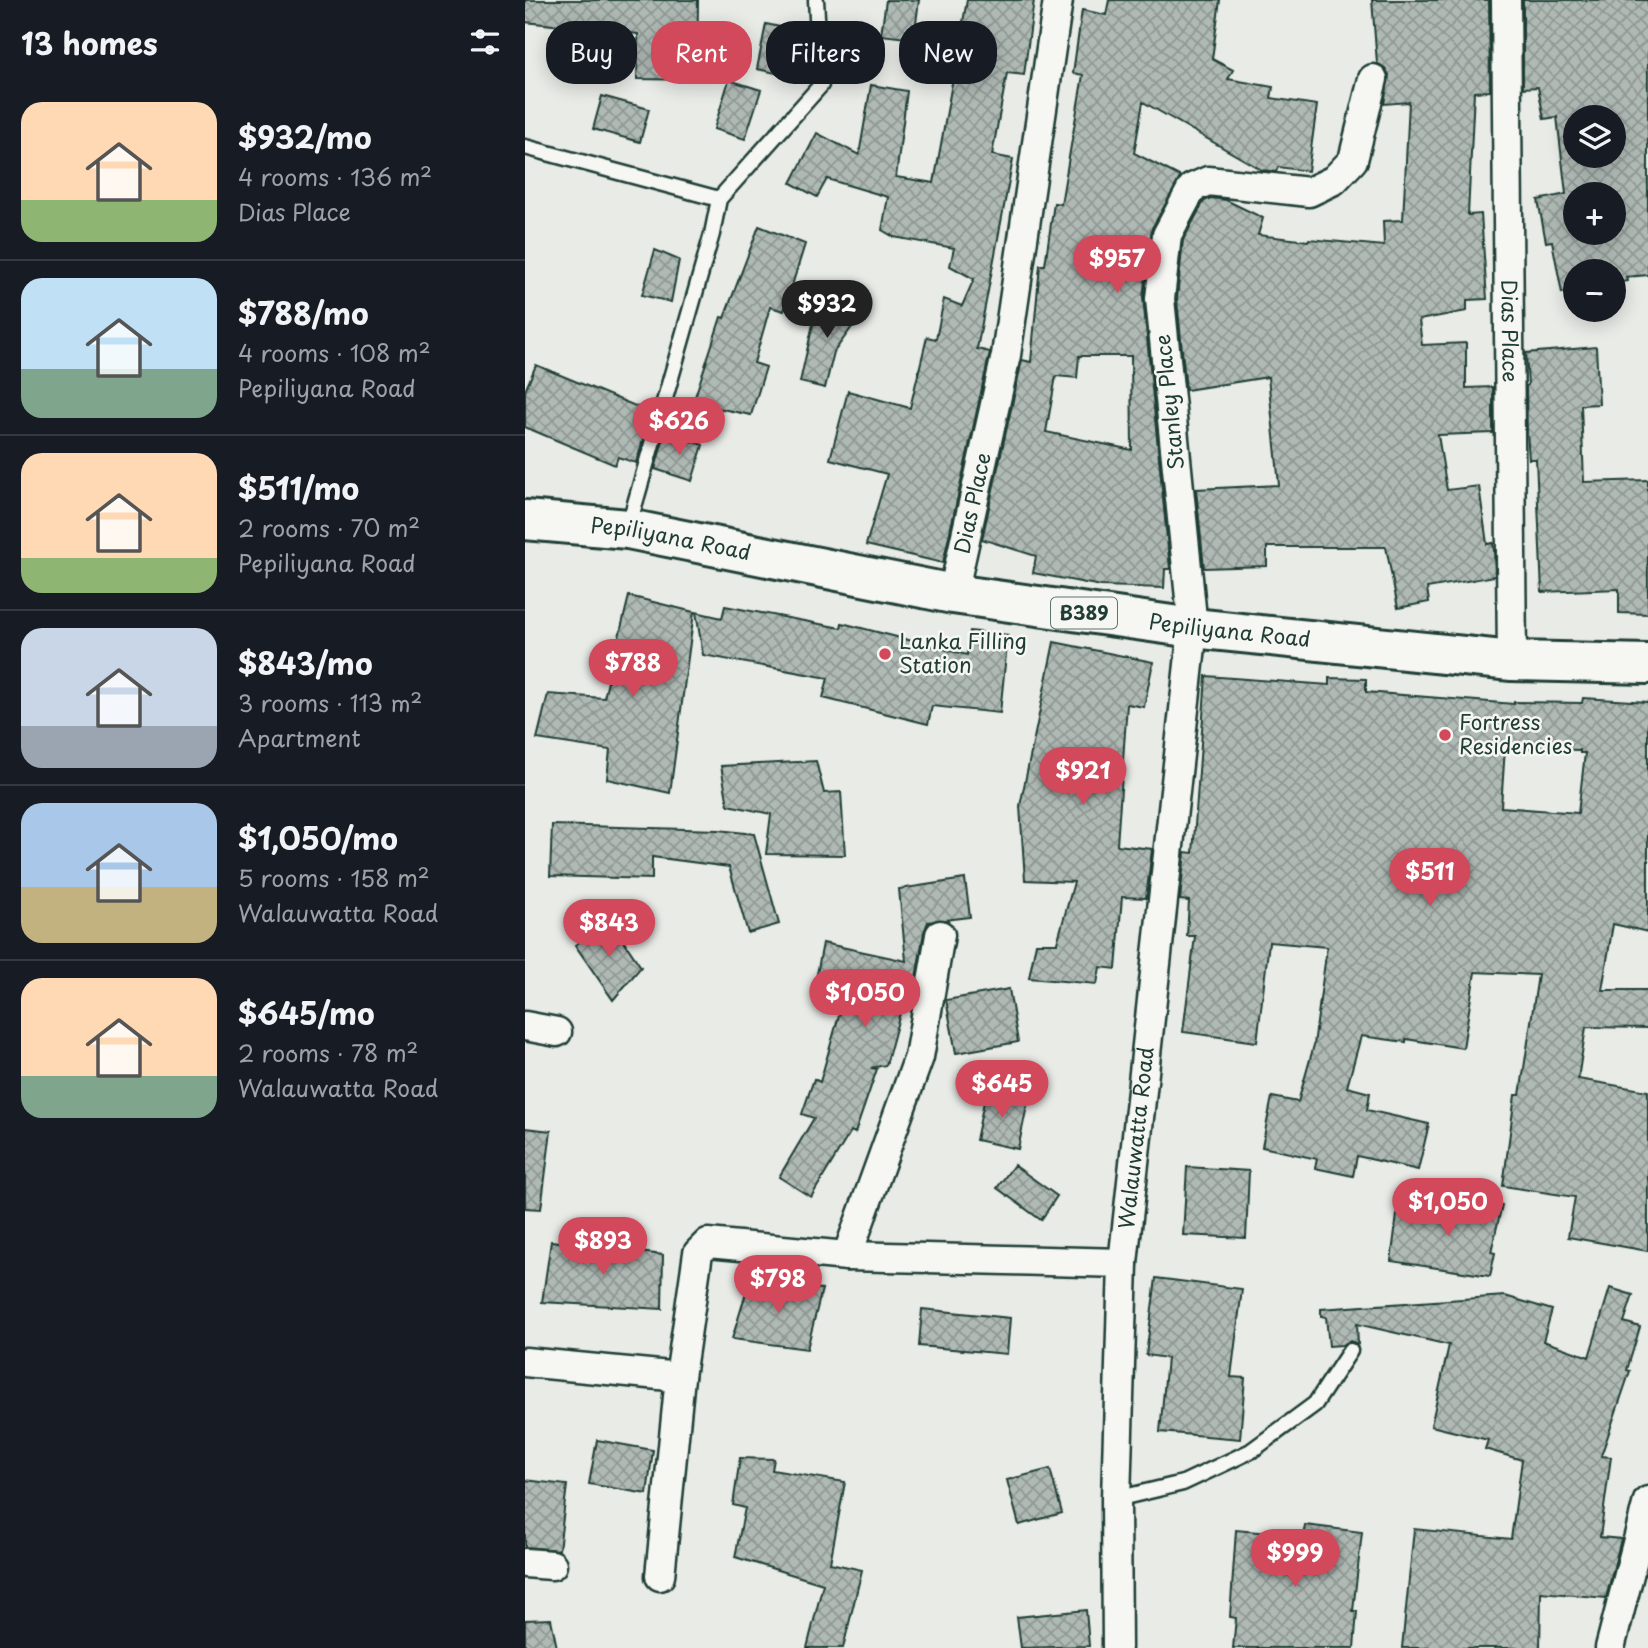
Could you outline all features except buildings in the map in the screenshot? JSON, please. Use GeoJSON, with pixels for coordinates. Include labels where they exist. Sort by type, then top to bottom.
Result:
{"type":"FeatureCollection","features":[{"type":"Feature","properties":{"kind":"main road","name":"Pepiliyana Road"},"geometry":{"type":"LineString","coordinates":[[525,520],[628,529],[953,594],[1193,628],[1512,661],[1648,664]]}},
{"type":"Feature","properties":{"kind":"street","name":"Dias Place"},"geometry":{"type":"LineString","coordinates":[[953,594],[1006,355],[1058,0]]}},
{"type":"Feature","properties":{"kind":"street","name":"Dias Place"},"geometry":{"type":"LineString","coordinates":[[1506,0],[1512,661]]}},
{"type":"Feature","properties":{"kind":"street","name":"Stanley Place"},"geometry":{"type":"LineString","coordinates":[[1193,628],[1160,299],[1167,234],[1192,188],[1208,181],[1309,192],[1334,180],[1353,160],[1373,79]]}},
{"type":"Feature","properties":{"kind":"street","name":"Walauwatta Road"},"geometry":{"type":"LineString","coordinates":[[1117,1648],[1116,1499],[1123,1263],[1193,628]]}},
{"type":"Feature","properties":{"kind":"street"},"geometry":{"type":"LineString","coordinates":[[847,1256],[919,1056],[940,936]]}},
{"type":"Feature","properties":{"kind":"street"},"geometry":{"type":"LineString","coordinates":[[525,1026],[557,1032]]}},
{"type":"Feature","properties":{"kind":"street"},"geometry":{"type":"LineString","coordinates":[[660,1576],[680,1377],[698,1253],[708,1243],[847,1256],[1123,1263]]}},
{"type":"Feature","properties":{"kind":"street"},"geometry":{"type":"LineString","coordinates":[[525,1362],[680,1377]]}},
{"type":"Feature","properties":{"kind":"street"},"geometry":{"type":"LineString","coordinates":[[1611,1648],[1644,1537],[1648,1501]]}},
{"type":"Feature","properties":{"kind":"lane"},"geometry":{"type":"LineString","coordinates":[[628,529],[712,234],[719,199],[821,85],[816,0]]}},
{"type":"Feature","properties":{"kind":"lane"},"geometry":{"type":"LineString","coordinates":[[525,147],[719,199]]}},
{"type":"Feature","properties":{"kind":"lane"},"geometry":{"type":"LineString","coordinates":[[1116,1499],[1183,1483],[1251,1451],[1315,1404],[1350,1351]]}},
{"type":"Feature","properties":{"kind":"place","name":"Lanka Filling Station"},"geometry":{"type":"Point","coordinates":[885,654]}},
{"type":"Feature","properties":{"kind":"place","name":"Fortress Residencies"},"geometry":{"type":"Point","coordinates":[1445,735]}}]}
